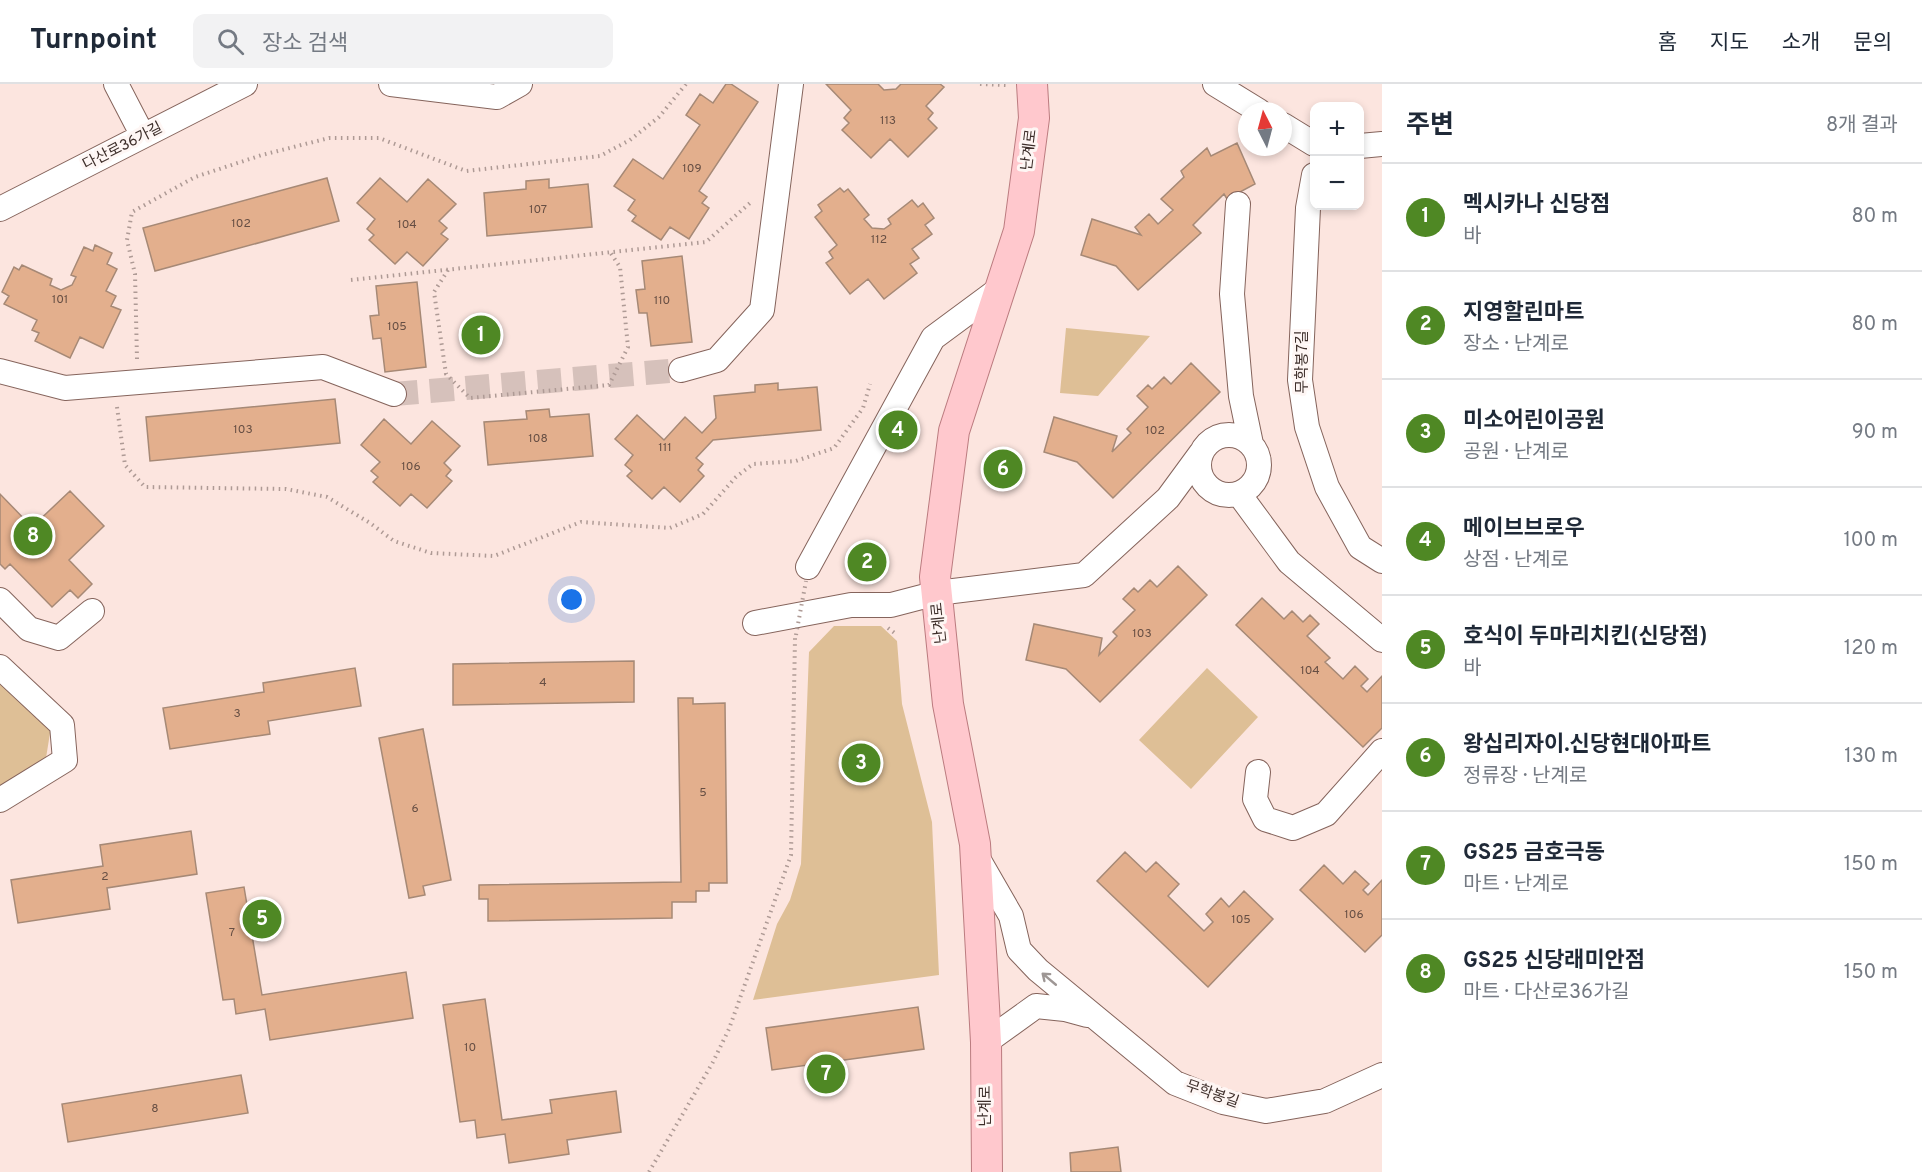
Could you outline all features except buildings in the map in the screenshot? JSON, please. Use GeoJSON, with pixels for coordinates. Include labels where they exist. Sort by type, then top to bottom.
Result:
{"type":"FeatureCollection","features":[{"type":"Feature","properties":{"kind":"main road","name":"난계로"},"geometry":{"type":"LineString","coordinates":[[987,1172],[986,1042],[975,844],[948,704],[935,577],[954,431],[1019,231],[1034,118],[1032,84]]}},
{"type":"Feature","properties":{"kind":"street"},"geometry":{"type":"LineString","coordinates":[[116,84],[143,136]]}},
{"type":"Feature","properties":{"kind":"street","name":"다산로36가길"},"geometry":{"type":"LineString","coordinates":[[5,199],[143,136],[245,84]]}},
{"type":"Feature","properties":{"kind":"street"},"geometry":{"type":"LineString","coordinates":[[391,84],[497,97],[520,84]]}},
{"type":"Feature","properties":{"kind":"street"},"geometry":{"type":"LineString","coordinates":[[681,370],[717,360],[762,310],[790,84]]}},
{"type":"Feature","properties":{"kind":"street"},"geometry":{"type":"LineString","coordinates":[[1215,84],[1244,102]]}},
{"type":"Feature","properties":{"kind":"street"},"geometry":{"type":"LineString","coordinates":[[1292,131],[1310,142]]}},
{"type":"Feature","properties":{"kind":"street"},"geometry":{"type":"LineString","coordinates":[[1364,146],[1382,144]]}},
{"type":"Feature","properties":{"kind":"street","name":"무학봉7길"},"geometry":{"type":"LineString","coordinates":[[1310,197],[1300,380],[1306,427],[1327,488],[1360,547],[1382,561]]}},
{"type":"Feature","properties":{"kind":"street"},"geometry":{"type":"LineString","coordinates":[[1238,204],[1232,294],[1241,396],[1251,444]]}},
{"type":"Feature","properties":{"kind":"street"},"geometry":{"type":"LineString","coordinates":[[807,574],[933,338],[1002,287]]}},
{"type":"Feature","properties":{"kind":"street"},"geometry":{"type":"LineString","coordinates":[[0,371],[65,388],[322,367],[394,394]]}},
{"type":"Feature","properties":{"kind":"street"},"geometry":{"type":"LineString","coordinates":[[1223,435],[1241,396]]}},
{"type":"Feature","properties":{"kind":"street"},"geometry":{"type":"LineString","coordinates":[[755,622],[851,605],[891,605],[937,593],[1084,576],[1168,498],[1206,444],[1214,438],[1233,435],[1243,438],[1257,452],[1258,472],[1254,482],[1229,494],[1168,498]]}},
{"type":"Feature","properties":{"kind":"street"},"geometry":{"type":"LineString","coordinates":[[1201,453],[1198,462],[1199,472],[1210,489],[1229,494],[1269,532],[1288,562],[1382,639]]}},
{"type":"Feature","properties":{"kind":"street"},"geometry":{"type":"LineString","coordinates":[[1258,472],[1269,532]]}},
{"type":"Feature","properties":{"kind":"street"},"geometry":{"type":"LineString","coordinates":[[0,600],[29,629],[59,638],[92,611]]}},
{"type":"Feature","properties":{"kind":"street"},"geometry":{"type":"LineString","coordinates":[[0,667],[62,725],[65,760],[0,800]]}},
{"type":"Feature","properties":{"kind":"street"},"geometry":{"type":"LineString","coordinates":[[1258,771],[1255,799],[1265,819],[1293,828],[1326,814],[1382,751]]}},
{"type":"Feature","properties":{"kind":"street","name":"무학봉길"},"geometry":{"type":"LineString","coordinates":[[975,855],[1011,916],[1019,950],[1038,970],[1175,1083],[1223,1102],[1266,1111],[1325,1101],[1382,1075]]}},
{"type":"Feature","properties":{"kind":"street","name":"무학봉길"},"geometry":{"type":"LineString","coordinates":[[986,1042],[1036,1006],[1065,1009],[1094,1017]]}},
{"type":"Feature","properties":{"kind":"path"},"geometry":{"type":"LineString","coordinates":[[137,362],[135,274],[127,240],[132,212],[195,177],[329,138],[379,138],[466,171],[600,156],[630,140],[659,117],[686,84]]}},
{"type":"Feature","properties":{"kind":"path"},"geometry":{"type":"LineString","coordinates":[[351,280],[706,242],[756,197]]}},
{"type":"Feature","properties":{"kind":"path"},"geometry":{"type":"LineString","coordinates":[[448,270],[434,292],[446,374],[470,399],[609,386],[628,347],[620,267],[610,252]]}},
{"type":"Feature","properties":{"kind":"path"},"geometry":{"type":"LineString","coordinates":[[116,397],[125,465],[145,487],[286,489],[327,497],[370,523],[394,541],[431,553],[494,556],[580,522],[670,528],[703,514],[736,477],[753,465],[796,461],[834,448],[863,408],[870,384]]}},
{"type":"Feature","properties":{"kind":"path"},"geometry":{"type":"LineString","coordinates":[[649,1172],[713,1062],[729,1029],[791,855],[794,642],[807,574]]}},
{"type":"Feature","properties":{"kind":"shaded area"},"geometry":{"type":"Polygon","coordinates":[[[1066,328],[1150,336],[1098,396],[1060,393],[1066,328]]]}},
{"type":"Feature","properties":{"kind":"shaded area"},"geometry":{"type":"Polygon","coordinates":[[[834,626],[881,626],[897,641],[902,704],[932,822],[939,975],[753,1000],[777,924],[790,900],[801,864],[809,652],[834,626]]]}},
{"type":"Feature","properties":{"kind":"shaded area"},"geometry":{"type":"Polygon","coordinates":[[[1207,668],[1258,717],[1191,789],[1139,740],[1207,668]]]}},
{"type":"Feature","properties":{"kind":"shaded area"},"geometry":{"type":"Polygon","coordinates":[[[0,680],[51,727],[46,758],[0,786],[0,680]]]}},
{"type":"Feature","properties":{"kind":"tunnel"},"geometry":{"type":"LineString","coordinates":[[394,394],[681,370]]}},
{"type":"Feature","properties":{"kind":"place","name":"멕시카나 신당점"},"geometry":{"type":"Point","coordinates":[481,335]}},
{"type":"Feature","properties":{"kind":"place","name":"메이브브로우"},"geometry":{"type":"Point","coordinates":[898,430]}},
{"type":"Feature","properties":{"kind":"place","name":"왕십리자이.신당현대아파트"},"geometry":{"type":"Point","coordinates":[1003,469]}},
{"type":"Feature","properties":{"kind":"place","name":"GS25 신당래미안점"},"geometry":{"type":"Point","coordinates":[33,536]}},
{"type":"Feature","properties":{"kind":"place","name":"지영할린마트"},"geometry":{"type":"Point","coordinates":[867,562]}},
{"type":"Feature","properties":{"kind":"place","name":"미소어린이공원"},"geometry":{"type":"Point","coordinates":[861,763]}},
{"type":"Feature","properties":{"kind":"place","name":"호식이 두마리치킨(신당점)"},"geometry":{"type":"Point","coordinates":[262,919]}},
{"type":"Feature","properties":{"kind":"place","name":"GS25 금호극동"},"geometry":{"type":"Point","coordinates":[826,1074]}}]}
